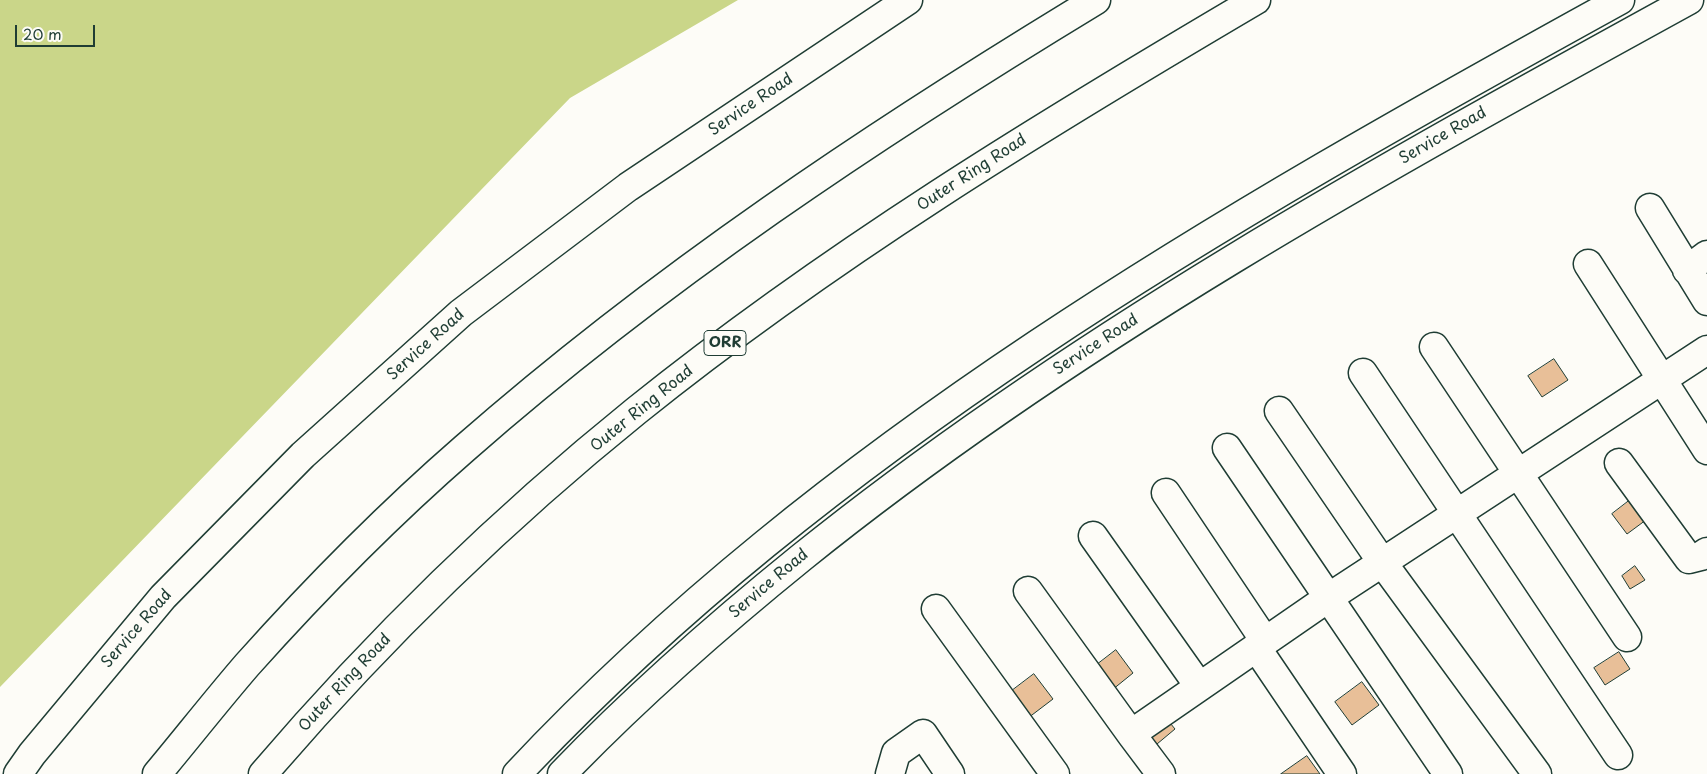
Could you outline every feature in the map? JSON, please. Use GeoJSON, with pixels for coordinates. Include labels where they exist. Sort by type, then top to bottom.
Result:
{"type":"FeatureCollection","features":[{"type":"Feature","properties":{"kind":"main road","name":"Service Road"},"geometry":{"type":"LineString","coordinates":[[18,774],[32,754],[163,597],[303,456],[461,313],[628,187],[908,0]]}},
{"type":"Feature","properties":{"kind":"main road"},"geometry":{"type":"LineString","coordinates":[[157,774],[248,665],[354,552],[464,449],[584,348],[713,250],[845,158],[974,74],[1096,0]]}},
{"type":"Feature","properties":{"kind":"main road","name":"Outer Ring Road"},"geometry":{"type":"LineString","coordinates":[[263,774],[309,720],[414,609],[521,510],[636,411],[762,315],[892,225],[1018,142],[1256,0]]}},
{"type":"Feature","properties":{"kind":"main road","name":"Service Road"},"geometry":{"type":"LineString","coordinates":[[517,774],[624,667],[687,609],[832,490],[928,419],[1036,344],[1278,192],[1620,0]]}},
{"type":"Feature","properties":{"kind":"main road","name":"Service Road"},"geometry":{"type":"LineString","coordinates":[[562,774],[646,691],[782,573],[853,516],[1049,376],[1181,290],[1312,211],[1475,117],[1689,0]]}},
{"type":"Feature","properties":{"kind":"main road"},"geometry":{"type":"LineString","coordinates":[[1650,208],[1697,262],[1707,301]]}},
{"type":"Feature","properties":{"kind":"main road"},"geometry":{"type":"LineString","coordinates":[[1588,264],[1707,450]]}},
{"type":"Feature","properties":{"kind":"main road"},"geometry":{"type":"LineString","coordinates":[[1434,347],[1627,637]]}},
{"type":"Feature","properties":{"kind":"main road"},"geometry":{"type":"LineString","coordinates":[[1131,734],[1382,562],[1707,350]]}},
{"type":"Feature","properties":{"kind":"main road"},"geometry":{"type":"LineString","coordinates":[[1363,373],[1618,755]]}},
{"type":"Feature","properties":{"kind":"main road"},"geometry":{"type":"LineString","coordinates":[[1279,411],[1382,562],[1537,774]]}},
{"type":"Feature","properties":{"kind":"main road"},"geometry":{"type":"LineString","coordinates":[[1226,448],[1448,774]]}},
{"type":"Feature","properties":{"kind":"main road"},"geometry":{"type":"LineString","coordinates":[[1619,463],[1689,559],[1701,556],[1707,552]]}},
{"type":"Feature","properties":{"kind":"main road"},"geometry":{"type":"LineString","coordinates":[[1166,493],[1342,774]]}},
{"type":"Feature","properties":{"kind":"main road"},"geometry":{"type":"LineString","coordinates":[[1093,536],[1199,686]]}},
{"type":"Feature","properties":{"kind":"main road"},"geometry":{"type":"LineString","coordinates":[[1028,591],[1161,774]]}},
{"type":"Feature","properties":{"kind":"main road"},"geometry":{"type":"LineString","coordinates":[[936,608],[1055,774]]}},
{"type":"Feature","properties":{"kind":"main road"},"geometry":{"type":"LineString","coordinates":[[890,774],[896,753],[923,734],[950,774]]}},
{"type":"Feature","properties":{"kind":"green space"},"geometry":{"type":"Polygon","coordinates":[[[0,0],[738,0],[570,98],[0,687],[0,0]]]}},
{"type":"Feature","properties":{"kind":"building"},"geometry":{"type":"Polygon","coordinates":[[[1554,359],[1568,380],[1542,397],[1528,376],[1554,359]]]}},
{"type":"Feature","properties":{"kind":"building"},"geometry":{"type":"Polygon","coordinates":[[[1634,497],[1650,517],[1627,534],[1612,514],[1634,497]]]}},
{"type":"Feature","properties":{"kind":"building"},"geometry":{"type":"Polygon","coordinates":[[[1635,566],[1645,580],[1630,589],[1622,576],[1635,566]]]}},
{"type":"Feature","properties":{"kind":"building"},"geometry":{"type":"Polygon","coordinates":[[[1116,650],[1133,673],[1112,690],[1094,667],[1116,650]]]}},
{"type":"Feature","properties":{"kind":"building"},"geometry":{"type":"Polygon","coordinates":[[[1619,652],[1630,669],[1605,685],[1594,668],[1619,652]]]}},
{"type":"Feature","properties":{"kind":"building"},"geometry":{"type":"Polygon","coordinates":[[[1034,674],[1053,699],[1028,718],[1009,693],[1034,674]]]}},
{"type":"Feature","properties":{"kind":"building"},"geometry":{"type":"Polygon","coordinates":[[[1362,682],[1379,705],[1352,725],[1335,702],[1362,682]]]}},
{"type":"Feature","properties":{"kind":"building"},"geometry":{"type":"Polygon","coordinates":[[[1166,718],[1175,729],[1151,749],[1142,738],[1166,718]]]}},
{"type":"Feature","properties":{"kind":"building"},"geometry":{"type":"Polygon","coordinates":[[[1307,756],[1320,774],[1281,774],[1307,756]]]}}]}
